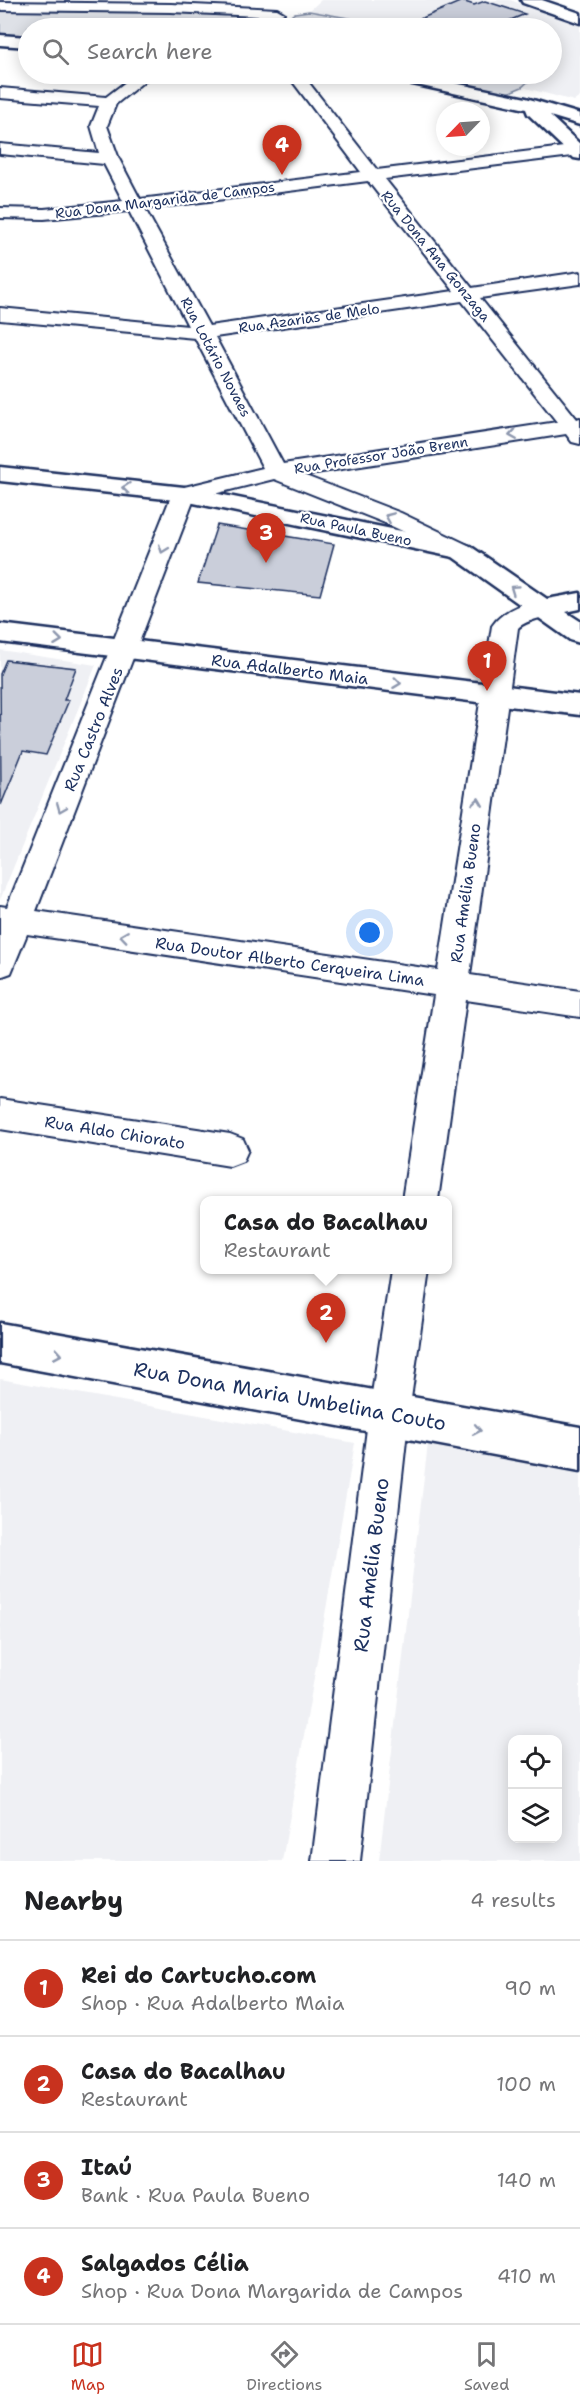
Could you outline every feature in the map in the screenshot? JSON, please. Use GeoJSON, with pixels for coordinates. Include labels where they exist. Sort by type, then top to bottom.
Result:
{"type":"FeatureCollection","features":[{"type":"Feature","properties":{"kind":"main road"},"geometry":{"type":"LineString","coordinates":[[528,0],[580,18]]}},
{"type":"Feature","properties":{"kind":"main road"},"geometry":{"type":"LineString","coordinates":[[0,40],[18,41]]}},
{"type":"Feature","properties":{"kind":"main road"},"geometry":{"type":"LineString","coordinates":[[437,84],[526,103],[580,120]]}},
{"type":"Feature","properties":{"kind":"main road"},"geometry":{"type":"LineString","coordinates":[[526,103],[579,151]]}},
{"type":"Feature","properties":{"kind":"main road","name":"Rua Paula Bueno"},"geometry":{"type":"LineString","coordinates":[[0,474],[184,494],[461,551],[580,634]]}},
{"type":"Feature","properties":{"kind":"main road"},"geometry":{"type":"LineString","coordinates":[[542,608],[580,600]]}},
{"type":"Feature","properties":{"kind":"main road","name":"Rua Adalberto Maia"},"geometry":{"type":"LineString","coordinates":[[0,633],[580,705]]}},
{"type":"Feature","properties":{"kind":"main road","name":"Rua Dona Maria Umbelina Couto"},"geometry":{"type":"LineString","coordinates":[[0,1343],[580,1449]]}},
{"type":"Feature","properties":{"kind":"street"},"geometry":{"type":"LineString","coordinates":[[0,6],[171,8],[277,13]]}},
{"type":"Feature","properties":{"kind":"street"},"geometry":{"type":"LineString","coordinates":[[0,93],[109,102],[132,84]]}},
{"type":"Feature","properties":{"kind":"street","name":"Rua Dona Ana Gonzaga"},"geometry":{"type":"LineString","coordinates":[[302,84],[372,175],[577,429]]}},
{"type":"Feature","properties":{"kind":"street","name":"Rua Lotário Novaes"},"geometry":{"type":"LineString","coordinates":[[109,102],[101,116],[99,126],[110,159],[276,472]]}},
{"type":"Feature","properties":{"kind":"street"},"geometry":{"type":"LineString","coordinates":[[0,149],[110,159]]}},
{"type":"Feature","properties":{"kind":"street","name":"Rua Dona Margarida de Campos"},"geometry":{"type":"LineString","coordinates":[[0,213],[44,214],[136,205],[579,151]]}},
{"type":"Feature","properties":{"kind":"street","name":"Rua Azarias de Melo"},"geometry":{"type":"LineString","coordinates":[[0,314],[203,333],[580,278]]}},
{"type":"Feature","properties":{"kind":"street","name":"Rua Professor João Brenn"},"geometry":{"type":"LineString","coordinates":[[184,494],[276,472],[577,429]]}},
{"type":"Feature","properties":{"kind":"street"},"geometry":{"type":"LineString","coordinates":[[276,472],[393,518],[461,551]]}},
{"type":"Feature","properties":{"kind":"street","name":"Rua Castro Alves"},"geometry":{"type":"LineString","coordinates":[[0,964],[8,919],[125,647],[184,494]]}},
{"type":"Feature","properties":{"kind":"street","name":"Rua Amélia Bueno"},"geometry":{"type":"LineString","coordinates":[[421,1196],[493,694],[505,626],[513,618],[542,608]]}},
{"type":"Feature","properties":{"kind":"street","name":"Rua Doutor Alberto Cerqueira Lima"},"geometry":{"type":"LineString","coordinates":[[8,919],[580,1004]]}},
{"type":"Feature","properties":{"kind":"street","name":"Rua Aldo Chiorato"},"geometry":{"type":"LineString","coordinates":[[0,1114],[231,1150]]}},
{"type":"Feature","properties":{"kind":"street","name":"Rua Amélia Bueno"},"geometry":{"type":"LineString","coordinates":[[336,1861],[389,1413],[409,1274]]}},
{"type":"Feature","properties":{"kind":"shaded area"},"geometry":{"type":"Polygon","coordinates":[[[321,0],[510,0],[560,18],[348,18],[309,11],[321,0]]]}},
{"type":"Feature","properties":{"kind":"shaded area"},"geometry":{"type":"Polygon","coordinates":[[[0,10],[143,10],[262,15],[276,18],[18,18],[18,37],[0,35],[0,10]]]}},
{"type":"Feature","properties":{"kind":"shaded area"},"geometry":{"type":"Polygon","coordinates":[[[309,11],[348,18],[288,18],[295,13],[309,11]]]}},
{"type":"Feature","properties":{"kind":"shaded area"},"geometry":{"type":"Polygon","coordinates":[[[562,19],[580,25],[580,97],[574,101],[522,87],[525,84],[562,84],[562,19]]]}},
{"type":"Feature","properties":{"kind":"shaded area"},"geometry":{"type":"Polygon","coordinates":[[[455,84],[525,84],[505,94],[455,84]]]}},
{"type":"Feature","properties":{"kind":"shaded area"},"geometry":{"type":"Polygon","coordinates":[[[0,650],[96,665],[0,900],[0,650]]]}},
{"type":"Feature","properties":{"kind":"shaded area"},"geometry":{"type":"Polygon","coordinates":[[[0,1379],[355,1443],[282,1861],[0,1861],[0,1379]]]}},
{"type":"Feature","properties":{"kind":"shaded area"},"geometry":{"type":"Polygon","coordinates":[[[428,1443],[580,1474],[580,1861],[379,1861],[428,1443]]]}},
{"type":"Feature","properties":{"kind":"building"},"geometry":{"type":"Polygon","coordinates":[[[462,1],[474,5],[485,1],[525,14],[516,18],[422,18],[462,1]]]}},
{"type":"Feature","properties":{"kind":"building"},"geometry":{"type":"Polygon","coordinates":[[[217,525],[334,544],[320,595],[198,583],[217,525]]]}},
{"type":"Feature","properties":{"kind":"building"},"geometry":{"type":"Polygon","coordinates":[[[6,660],[76,668],[64,700],[69,700],[46,755],[23,751],[1,805],[0,674],[6,660]]]}},
{"type":"Feature","properties":{"kind":"place","name":"Salgados Célia"},"geometry":{"type":"Point","coordinates":[282,175]}},
{"type":"Feature","properties":{"kind":"place","name":"Itaú"},"geometry":{"type":"Point","coordinates":[266,563]}},
{"type":"Feature","properties":{"kind":"place","name":"Rei do Cartucho.com"},"geometry":{"type":"Point","coordinates":[487,691]}},
{"type":"Feature","properties":{"kind":"place","name":"Casa do Bacalhau"},"geometry":{"type":"Point","coordinates":[326,1343]}}]}
